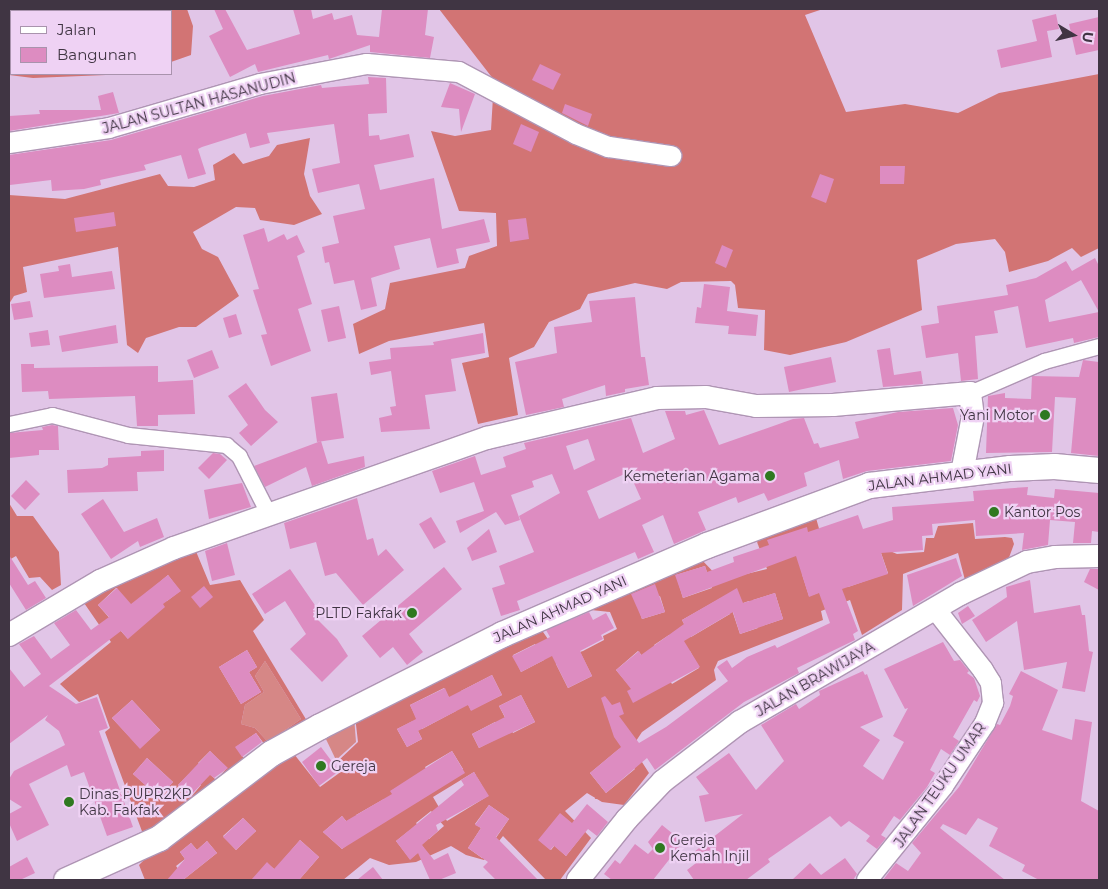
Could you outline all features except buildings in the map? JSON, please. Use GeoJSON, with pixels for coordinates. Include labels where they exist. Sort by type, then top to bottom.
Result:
{"type":"FeatureCollection","features":[{"type":"Feature","properties":{"kind":"main road"},"geometry":{"type":"LineString","coordinates":[[9,635],[100,580],[142,560],[487,438],[657,398],[706,397],[765,406],[833,405],[970,393],[973,416],[962,473]]}},
{"type":"Feature","properties":{"kind":"main road","name":"JALAN AHMAD YANI"},"geometry":{"type":"LineString","coordinates":[[66,880],[159,838],[271,753],[502,634],[707,545],[856,488],[962,473],[1054,466],[1099,470]]}},
{"type":"Feature","properties":{"kind":"main road","name":"JALAN BRAWIJAYA"},"geometry":{"type":"LineString","coordinates":[[578,880],[627,819],[688,760],[740,722],[936,610],[1027,562],[1099,556]]}},
{"type":"Feature","properties":{"kind":"street","name":"JALAN SULTAN HASANUDIN"},"geometry":{"type":"LineString","coordinates":[[9,143],[89,132],[260,84],[367,64],[458,72],[584,138],[609,147],[671,156]]}},
{"type":"Feature","properties":{"kind":"street"},"geometry":{"type":"LineString","coordinates":[[970,393],[1044,361],[1099,346]]}},
{"type":"Feature","properties":{"kind":"street"},"geometry":{"type":"LineString","coordinates":[[9,424],[52,416],[128,435],[226,444],[239,456],[269,515]]}},
{"type":"Feature","properties":{"kind":"street","name":"JALAN TEUKU UMAR"},"geometry":{"type":"LineString","coordinates":[[867,880],[943,786],[985,723],[993,703],[990,684],[982,670],[936,610]]}},
{"type":"Feature","properties":{"kind":"shaded area"},"geometry":{"type":"Polygon","coordinates":[[[9,9],[187,9],[193,26],[191,55],[172,62],[172,10],[10,10],[10,75],[106,75],[33,78],[9,75],[9,9]]]}},
{"type":"Feature","properties":{"kind":"shaded area"},"geometry":{"type":"Polygon","coordinates":[[[439,9],[823,9],[805,15],[846,112],[905,104],[958,113],[999,93],[1099,74],[1099,248],[1081,257],[1072,248],[1048,261],[1009,272],[1005,252],[995,239],[956,244],[917,260],[922,310],[846,342],[790,355],[764,350],[765,310],[738,308],[735,285],[731,281],[681,282],[667,289],[635,283],[588,294],[580,309],[549,322],[534,347],[509,358],[518,415],[478,424],[462,363],[489,357],[484,323],[389,341],[359,354],[353,324],[385,309],[390,283],[465,268],[469,256],[497,246],[496,213],[459,211],[431,131],[455,136],[491,130],[494,80],[439,9]]]}},
{"type":"Feature","properties":{"kind":"shaded area"},"geometry":{"type":"Polygon","coordinates":[[[310,138],[304,174],[310,196],[322,214],[294,225],[260,220],[255,208],[236,207],[193,232],[202,249],[218,257],[239,296],[196,327],[179,327],[146,338],[138,353],[127,345],[118,247],[23,267],[27,292],[14,296],[9,304],[9,195],[65,199],[160,174],[168,186],[194,187],[215,180],[213,165],[234,153],[243,164],[269,156],[277,145],[310,138]]]}},
{"type":"Feature","properties":{"kind":"shaded area"},"geometry":{"type":"Polygon","coordinates":[[[9,503],[17,516],[33,516],[59,552],[61,585],[52,590],[40,577],[29,578],[16,556],[9,560],[9,503]]]}},
{"type":"Feature","properties":{"kind":"shaded area"},"geometry":{"type":"Polygon","coordinates":[[[816,518],[826,553],[835,558],[873,544],[897,554],[924,552],[926,538],[934,538],[938,526],[973,523],[975,539],[1005,537],[1012,538],[1014,544],[1007,563],[966,584],[958,553],[903,574],[902,610],[862,635],[850,600],[821,611],[823,620],[718,661],[714,670],[716,680],[642,732],[636,741],[633,748],[649,773],[624,805],[602,802],[587,793],[565,811],[591,838],[560,880],[546,880],[503,836],[484,860],[466,855],[451,846],[416,862],[389,865],[370,858],[343,880],[299,880],[319,857],[300,840],[277,867],[292,880],[275,880],[280,874],[267,863],[254,880],[183,880],[217,853],[207,841],[197,850],[191,843],[180,852],[185,859],[176,866],[179,870],[173,875],[177,880],[145,880],[139,865],[147,857],[270,767],[294,754],[320,787],[342,771],[338,761],[358,742],[355,716],[482,653],[541,629],[561,658],[583,651],[604,640],[603,636],[617,629],[610,612],[591,610],[589,603],[664,570],[701,559],[721,580],[767,569],[756,539],[816,518]],[[879,547],[840,561],[848,587],[888,573],[879,547]],[[835,563],[802,574],[809,596],[842,585],[835,563]],[[705,566],[676,575],[683,598],[712,588],[705,566]],[[775,593],[753,600],[762,626],[783,619],[775,593]],[[660,596],[637,604],[642,619],[665,612],[660,596]],[[721,598],[682,620],[691,637],[730,614],[721,598]],[[749,601],[731,607],[740,634],[758,628],[749,601]],[[669,635],[654,645],[664,660],[679,650],[669,635]],[[535,644],[513,655],[521,672],[544,660],[535,644]],[[638,651],[616,670],[627,683],[650,665],[638,651]],[[690,651],[662,668],[672,684],[699,668],[690,651]],[[580,652],[556,664],[568,688],[592,676],[580,652]],[[492,675],[461,691],[471,710],[502,695],[492,675]],[[444,688],[410,705],[422,729],[456,711],[444,688]],[[521,695],[499,706],[513,733],[535,722],[521,695]],[[413,721],[397,729],[407,747],[422,739],[413,721]],[[495,722],[472,734],[479,748],[502,736],[495,722]],[[619,749],[590,773],[606,793],[635,769],[619,749]],[[452,751],[425,767],[436,785],[463,769],[452,751]],[[474,772],[433,797],[447,821],[488,796],[474,772]],[[409,780],[391,791],[402,810],[420,799],[409,780]],[[384,799],[356,815],[365,831],[394,815],[384,799]],[[489,805],[475,824],[481,828],[468,848],[482,858],[509,819],[489,805]],[[431,811],[416,823],[429,839],[444,826],[431,811]],[[560,814],[539,840],[551,850],[572,824],[560,814]],[[342,816],[323,832],[342,849],[352,841],[346,833],[352,828],[342,816]],[[243,818],[223,836],[236,850],[256,831],[243,818]],[[571,829],[556,847],[566,856],[581,837],[571,829]],[[410,830],[396,841],[410,859],[424,848],[410,830]]]}},
{"type":"Feature","properties":{"kind":"shaded area"},"geometry":{"type":"Polygon","coordinates":[[[195,549],[210,585],[240,580],[264,620],[253,631],[307,721],[143,834],[105,732],[110,728],[98,694],[79,702],[60,684],[111,642],[82,600],[195,549]],[[168,575],[155,586],[167,601],[180,591],[168,575]],[[116,588],[98,605],[128,639],[117,588],[116,588]],[[247,650],[219,667],[241,704],[261,692],[249,672],[257,667],[247,650]],[[265,661],[255,676],[264,692],[245,705],[241,724],[255,728],[268,742],[301,719],[265,661]],[[132,700],[112,718],[140,748],[160,730],[132,700]],[[256,733],[236,747],[245,760],[265,745],[256,733]],[[210,751],[198,763],[216,780],[227,768],[210,751]],[[147,758],[133,774],[159,797],[173,782],[147,758]],[[189,774],[178,785],[191,797],[201,785],[189,774]]]}},
{"type":"Feature","properties":{"kind":"shaded area"},"geometry":{"type":"Polygon","coordinates":[[[265,661],[301,719],[268,742],[255,728],[241,724],[245,705],[264,692],[255,676],[265,661]]]}},
{"type":"Feature","properties":{"kind":"shaded area"},"geometry":{"type":"Polygon","coordinates":[[[354,717],[356,742],[336,760],[324,735],[354,717]]]}},
{"type":"Feature","properties":{"kind":"place","name":"Yani Motor"},"geometry":{"type":"Point","coordinates":[1045,415]}},
{"type":"Feature","properties":{"kind":"place","name":"Kemeterian Agama"},"geometry":{"type":"Point","coordinates":[770,476]}},
{"type":"Feature","properties":{"kind":"place","name":"Kantor Pos"},"geometry":{"type":"Point","coordinates":[994,512]}},
{"type":"Feature","properties":{"kind":"place","name":"PLTD Fakfak"},"geometry":{"type":"Point","coordinates":[412,613]}},
{"type":"Feature","properties":{"kind":"place","name":"Gereja"},"geometry":{"type":"Point","coordinates":[321,766]}},
{"type":"Feature","properties":{"kind":"place","name":"Dinas PUPR2KP Kab. Fakfak"},"geometry":{"type":"Point","coordinates":[69,802]}},
{"type":"Feature","properties":{"kind":"place","name":"Gereja Kemah Injil"},"geometry":{"type":"Point","coordinates":[660,848]}}]}
